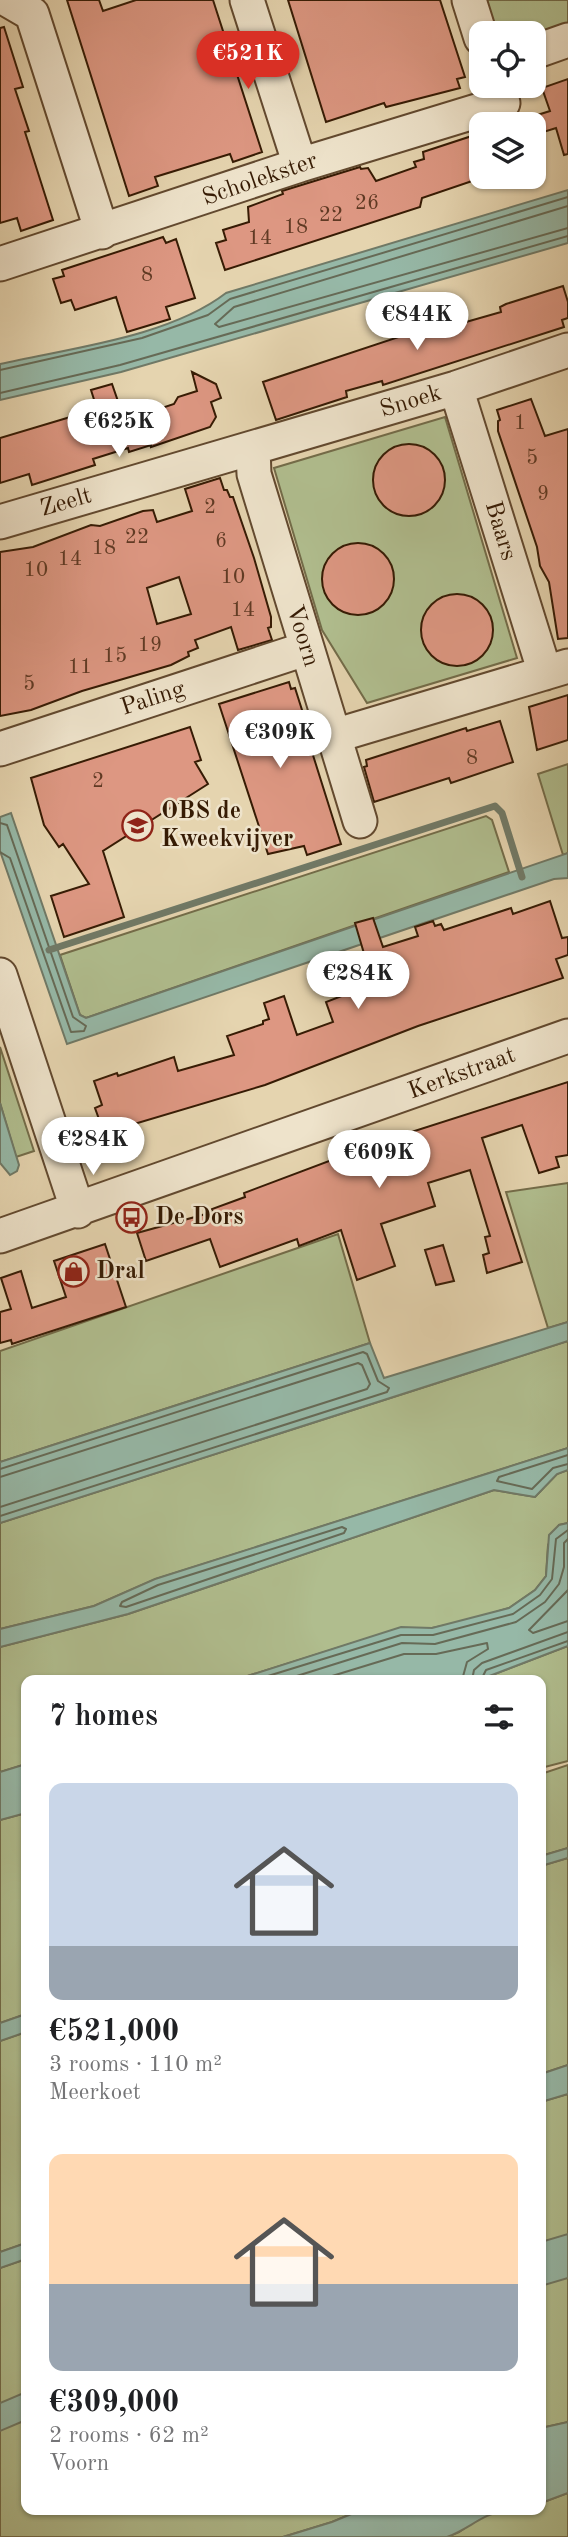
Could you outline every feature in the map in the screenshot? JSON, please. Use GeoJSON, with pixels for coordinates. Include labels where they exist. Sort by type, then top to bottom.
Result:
{"type":"FeatureCollection","features":[{"type":"Feature","properties":{"kind":"street"},"geometry":{"type":"LineString","coordinates":[[8,0],[32,14],[102,232]]}},
{"type":"Feature","properties":{"kind":"street"},"geometry":{"type":"LineString","coordinates":[[247,0],[300,165]]}},
{"type":"Feature","properties":{"kind":"street"},"geometry":{"type":"LineString","coordinates":[[469,0],[476,21]]}},
{"type":"Feature","properties":{"kind":"street"},"geometry":{"type":"LineString","coordinates":[[546,47],[568,40]]}},
{"type":"Feature","properties":{"kind":"street","name":"Scholekster"},"geometry":{"type":"LineString","coordinates":[[0,264],[300,165],[503,103],[501,98]]}},
{"type":"Feature","properties":{"kind":"street","name":"Snoek"},"geometry":{"type":"LineString","coordinates":[[253,449],[456,388],[568,350]]}},
{"type":"Feature","properties":{"kind":"street","name":"Baars"},"geometry":{"type":"LineString","coordinates":[[456,388],[556,669]]}},
{"type":"Feature","properties":{"kind":"street","name":"Zeelt"},"geometry":{"type":"LineString","coordinates":[[0,522],[253,449]]}},
{"type":"Feature","properties":{"kind":"street","name":"Voorn"},"geometry":{"type":"LineString","coordinates":[[253,449],[254,474],[305,649],[360,821]]}},
{"type":"Feature","properties":{"kind":"street","name":"Paling"},"geometry":{"type":"LineString","coordinates":[[0,749],[305,649]]}},
{"type":"Feature","properties":{"kind":"street"},"geometry":{"type":"LineString","coordinates":[[334,736],[556,669]]}},
{"type":"Feature","properties":{"kind":"street"},"geometry":{"type":"LineString","coordinates":[[0,975],[78,1211]]}},
{"type":"Feature","properties":{"kind":"street","name":"Kerkstraat"},"geometry":{"type":"LineString","coordinates":[[0,1236],[78,1211],[568,1037]]}},
{"type":"Feature","properties":{"kind":"shaded area"},"geometry":{"type":"Polygon","coordinates":[[[479,0],[568,0],[568,23],[546,30],[546,21],[486,21],[479,0]]]}},
{"type":"Feature","properties":{"kind":"shaded area"},"geometry":{"type":"Polygon","coordinates":[[[445,417],[517,658],[367,703],[322,630],[274,468],[445,417]]]}},
{"type":"Feature","properties":{"kind":"shaded area"},"geometry":{"type":"Polygon","coordinates":[[[568,764],[568,853],[563,855],[538,774],[568,764]]]}},
{"type":"Feature","properties":{"kind":"shaded area"},"geometry":{"type":"Polygon","coordinates":[[[486,816],[492,820],[509,872],[86,1018],[80,1015],[60,955],[486,816]]]}},
{"type":"Feature","properties":{"kind":"shaded area"},"geometry":{"type":"Polygon","coordinates":[[[0,1047],[34,1151],[16,1157],[0,1103],[0,1047]]]}},
{"type":"Feature","properties":{"kind":"shaded area"},"geometry":{"type":"Polygon","coordinates":[[[568,1183],[568,1322],[548,1328],[506,1192],[568,1183]]]}},
{"type":"Feature","properties":{"kind":"shaded area"},"geometry":{"type":"Polygon","coordinates":[[[338,1234],[370,1343],[0,1462],[0,1351],[338,1234]]]}},
{"type":"Feature","properties":{"kind":"shaded area"},"geometry":{"type":"Polygon","coordinates":[[[568,1341],[568,1448],[156,1579],[94,1606],[0,1629],[0,1523],[568,1341]]]}},
{"type":"Feature","properties":{"kind":"shaded area"},"geometry":{"type":"Polygon","coordinates":[[[568,1470],[568,1523],[559,1525],[548,1545],[546,1576],[535,1590],[509,1608],[432,1628],[401,1628],[251,1675],[21,1675],[21,1766],[0,1772],[0,1647],[128,1614],[494,1490],[535,1497],[557,1474],[568,1470]]]}},
{"type":"Feature","properties":{"kind":"shaded area"},"geometry":{"type":"Polygon","coordinates":[[[568,1646],[568,1761],[546,1767],[546,1675],[492,1675],[568,1646]]]}},
{"type":"Feature","properties":{"kind":"shaded area"},"geometry":{"type":"Polygon","coordinates":[[[568,1765],[568,1848],[546,1855],[546,1772],[568,1765]]]}},
{"type":"Feature","properties":{"kind":"shaded area"},"geometry":{"type":"Polygon","coordinates":[[[21,1814],[21,2016],[0,2023],[0,1820],[21,1814]]]}},
{"type":"Feature","properties":{"kind":"shaded area"},"geometry":{"type":"Polygon","coordinates":[[[568,1858],[568,2065],[546,2072],[546,1865],[568,1858]]]}},
{"type":"Feature","properties":{"kind":"shaded area"},"geometry":{"type":"Polygon","coordinates":[[[21,2034],[21,2245],[0,2252],[0,2041],[21,2034]]]}},
{"type":"Feature","properties":{"kind":"shaded area"},"geometry":{"type":"Polygon","coordinates":[[[568,2094],[568,2422],[546,2427],[546,2101],[568,2094]]]}},
{"type":"Feature","properties":{"kind":"shaded area"},"geometry":{"type":"Polygon","coordinates":[[[21,2261],[21,2515],[349,2515],[283,2537],[0,2537],[0,2268],[21,2261]]]}},
{"type":"Feature","properties":{"kind":"shaded area"},"geometry":{"type":"Polygon","coordinates":[[[568,2493],[568,2537],[447,2537],[483,2515],[546,2515],[546,2501],[568,2493]]]}},
{"type":"Feature","properties":{"kind":"water"},"geometry":{"type":"Polygon","coordinates":[[[568,190],[568,243],[121,372],[0,400],[0,364],[148,331],[203,308],[226,293],[568,190]]]}},
{"type":"Feature","properties":{"kind":"water"},"geometry":{"type":"Polygon","coordinates":[[[11,813],[80,1015],[86,1018],[568,853],[568,878],[554,879],[67,1044],[0,851],[0,817],[11,813]]]}},
{"type":"Feature","properties":{"kind":"water"},"geometry":{"type":"Polygon","coordinates":[[[0,1103],[19,1165],[17,1171],[10,1175],[0,1163],[0,1103]]]}},
{"type":"Feature","properties":{"kind":"water"},"geometry":{"type":"Polygon","coordinates":[[[568,1322],[568,1341],[0,1523],[0,1462],[370,1343],[384,1378],[568,1322]]]}},
{"type":"Feature","properties":{"kind":"water"},"geometry":{"type":"Polygon","coordinates":[[[568,1448],[568,1470],[557,1474],[535,1497],[494,1490],[128,1614],[0,1647],[0,1629],[94,1606],[155,1579],[568,1448]]]}},
{"type":"Feature","properties":{"kind":"water"},"geometry":{"type":"Polygon","coordinates":[[[568,1523],[568,1646],[492,1675],[251,1675],[401,1627],[432,1628],[509,1608],[535,1590],[546,1576],[549,1535],[559,1525],[568,1523]]]}},
{"type":"Feature","properties":{"kind":"water"},"geometry":{"type":"Polygon","coordinates":[[[21,1766],[21,1814],[0,1820],[0,1772],[21,1766]]]}},
{"type":"Feature","properties":{"kind":"water"},"geometry":{"type":"Polygon","coordinates":[[[568,1848],[568,1858],[546,1865],[546,1855],[568,1848]]]}},
{"type":"Feature","properties":{"kind":"water"},"geometry":{"type":"Polygon","coordinates":[[[21,2016],[21,2034],[0,2041],[0,2023],[21,2016]]]}},
{"type":"Feature","properties":{"kind":"water"},"geometry":{"type":"Polygon","coordinates":[[[568,2065],[568,2094],[546,2101],[546,2072],[568,2065]]]}},
{"type":"Feature","properties":{"kind":"water"},"geometry":{"type":"Polygon","coordinates":[[[568,2234],[568,2278],[546,2285],[546,2241],[568,2234]]]}},
{"type":"Feature","properties":{"kind":"water"},"geometry":{"type":"Polygon","coordinates":[[[21,2245],[21,2261],[0,2268],[0,2252],[21,2245]]]}},
{"type":"Feature","properties":{"kind":"water"},"geometry":{"type":"Polygon","coordinates":[[[21,2394],[21,2422],[0,2431],[0,2403],[21,2394]]]}},
{"type":"Feature","properties":{"kind":"water"},"geometry":{"type":"Polygon","coordinates":[[[568,2422],[568,2493],[546,2501],[546,2427],[568,2422]]]}},
{"type":"Feature","properties":{"kind":"water"},"geometry":{"type":"Polygon","coordinates":[[[349,2515],[490,2515],[447,2537],[283,2537],[349,2515]]]}},
{"type":"Feature","properties":{"kind":"building"},"geometry":{"type":"Polygon","coordinates":[[[67,0],[99,0],[103,11],[136,0],[213,0],[262,152],[233,162],[230,154],[155,177],[158,186],[129,196],[67,0]]]}},
{"type":"Feature","properties":{"kind":"building"},"geometry":{"type":"Polygon","coordinates":[[[288,0],[440,0],[465,77],[457,79],[460,88],[386,107],[384,103],[326,122],[288,0]]]}},
{"type":"Feature","properties":{"kind":"building"},"geometry":{"type":"Polygon","coordinates":[[[4,27],[23,87],[15,89],[29,131],[25,132],[53,220],[21,231],[17,218],[0,223],[0,28],[4,27]]]}},
{"type":"Feature","properties":{"kind":"building"},"geometry":{"type":"Polygon","coordinates":[[[568,79],[568,154],[564,155],[556,128],[546,131],[546,112],[550,111],[545,98],[546,87],[568,79]]]}},
{"type":"Feature","properties":{"kind":"building"},"geometry":{"type":"Polygon","coordinates":[[[469,137],[469,182],[422,198],[420,207],[225,270],[216,243],[226,240],[223,230],[249,222],[248,207],[283,194],[282,191],[360,167],[368,168],[376,181],[416,167],[414,162],[424,159],[423,152],[469,137]]]}},
{"type":"Feature","properties":{"kind":"building"},"geometry":{"type":"Polygon","coordinates":[[[163,237],[166,243],[176,239],[195,298],[166,307],[170,319],[127,332],[116,297],[75,310],[71,300],[61,303],[53,279],[64,276],[62,270],[163,237]]]}},
{"type":"Feature","properties":{"kind":"building"},"geometry":{"type":"Polygon","coordinates":[[[563,286],[568,302],[568,318],[562,320],[564,327],[383,385],[382,381],[346,391],[347,397],[276,420],[263,382],[408,334],[405,326],[462,308],[466,322],[501,312],[500,307],[506,304],[563,286]]]}},
{"type":"Feature","properties":{"kind":"building"},"geometry":{"type":"Polygon","coordinates":[[[192,372],[216,384],[221,398],[211,402],[216,417],[210,427],[151,447],[129,452],[128,448],[93,459],[95,465],[32,485],[29,474],[0,483],[0,438],[97,409],[91,390],[112,384],[120,407],[131,404],[135,417],[174,404],[178,397],[197,391],[192,372]]]}},
{"type":"Feature","properties":{"kind":"building"},"geometry":{"type":"Polygon","coordinates":[[[531,399],[545,436],[568,429],[568,638],[558,639],[549,582],[540,566],[537,547],[498,431],[500,420],[497,410],[531,399]]]}},
{"type":"Feature","properties":{"kind":"building"},"geometry":{"type":"Polygon","coordinates":[[[409,444],[423,447],[435,454],[442,466],[445,480],[442,494],[435,506],[423,513],[409,516],[395,513],[383,506],[376,494],[373,480],[376,466],[383,454],[395,447],[409,444]]]}},
{"type":"Feature","properties":{"kind":"building"},"geometry":{"type":"Polygon","coordinates":[[[220,478],[224,490],[233,497],[271,617],[271,627],[268,628],[272,640],[238,650],[231,627],[195,640],[198,648],[171,665],[82,691],[31,710],[0,716],[0,552],[33,547],[91,525],[100,526],[143,511],[153,510],[157,522],[192,511],[185,489],[220,478]],[[179,577],[147,588],[157,624],[191,614],[179,577]]]}},
{"type":"Feature","properties":{"kind":"building"},"geometry":{"type":"Polygon","coordinates":[[[365,543],[384,553],[392,565],[392,593],[384,605],[372,613],[351,615],[332,605],[324,593],[322,572],[332,553],[344,545],[365,543]]]}},
{"type":"Feature","properties":{"kind":"building"},"geometry":{"type":"Polygon","coordinates":[[[450,594],[464,594],[483,604],[493,623],[493,637],[483,656],[464,666],[450,666],[431,656],[421,637],[421,623],[431,604],[450,594]]]}},
{"type":"Feature","properties":{"kind":"building"},"geometry":{"type":"Polygon","coordinates":[[[289,682],[291,689],[295,688],[309,732],[306,733],[341,844],[307,855],[304,846],[268,854],[219,704],[289,682]]]}},
{"type":"Feature","properties":{"kind":"building"},"geometry":{"type":"Polygon","coordinates":[[[568,695],[568,740],[537,750],[529,707],[568,695]]]}},
{"type":"Feature","properties":{"kind":"building"},"geometry":{"type":"Polygon","coordinates":[[[500,721],[513,762],[451,783],[449,778],[374,802],[364,767],[367,766],[366,760],[466,728],[467,731],[500,721]]]}},
{"type":"Feature","properties":{"kind":"building"},"geometry":{"type":"Polygon","coordinates":[[[190,727],[201,760],[195,762],[208,784],[103,851],[124,917],[64,937],[51,896],[89,884],[63,844],[59,847],[44,825],[31,778],[190,727]]]}},
{"type":"Feature","properties":{"kind":"building"},"geometry":{"type":"Polygon","coordinates":[[[550,901],[562,938],[568,937],[568,955],[556,959],[563,978],[418,1026],[265,1085],[104,1133],[95,1108],[102,1105],[94,1081],[117,1073],[118,1076],[174,1057],[178,1071],[234,1055],[227,1036],[263,1024],[263,1021],[269,1019],[264,1003],[284,996],[297,1035],[333,1022],[326,1002],[373,984],[355,923],[373,918],[383,947],[418,936],[415,927],[433,921],[435,926],[441,924],[444,930],[511,908],[513,914],[550,901]]]}},
{"type":"Feature","properties":{"kind":"building"},"geometry":{"type":"Polygon","coordinates":[[[568,1082],[568,1155],[556,1157],[559,1167],[539,1173],[522,1125],[482,1138],[522,1262],[487,1273],[483,1255],[489,1253],[485,1237],[490,1236],[470,1170],[428,1183],[435,1206],[381,1224],[395,1266],[357,1280],[341,1230],[299,1246],[297,1239],[220,1267],[210,1239],[146,1261],[137,1233],[213,1212],[212,1209],[245,1197],[244,1193],[377,1143],[568,1082]]]}},
{"type":"Feature","properties":{"kind":"building"},"geometry":{"type":"Polygon","coordinates":[[[105,1244],[126,1307],[12,1344],[11,1340],[0,1343],[0,1312],[11,1309],[1,1278],[21,1271],[32,1308],[66,1297],[54,1261],[105,1244]]]}},
{"type":"Feature","properties":{"kind":"building"},"geometry":{"type":"Polygon","coordinates":[[[443,1245],[454,1281],[436,1285],[425,1250],[443,1245]]]}},
{"type":"Feature","properties":{"kind":"waterway"},"geometry":{"type":"LineString","coordinates":[[49,950],[495,806],[502,813],[522,877]]}},
{"type":"Feature","properties":{"kind":"place","name":"OBS de Kweekvijver"},"geometry":{"type":"Point","coordinates":[138,826]}},
{"type":"Feature","properties":{"kind":"place","name":"De Dors"},"geometry":{"type":"Point","coordinates":[132,1218]}},
{"type":"Feature","properties":{"kind":"place","name":"Dral"},"geometry":{"type":"Point","coordinates":[73,1272]}}]}
